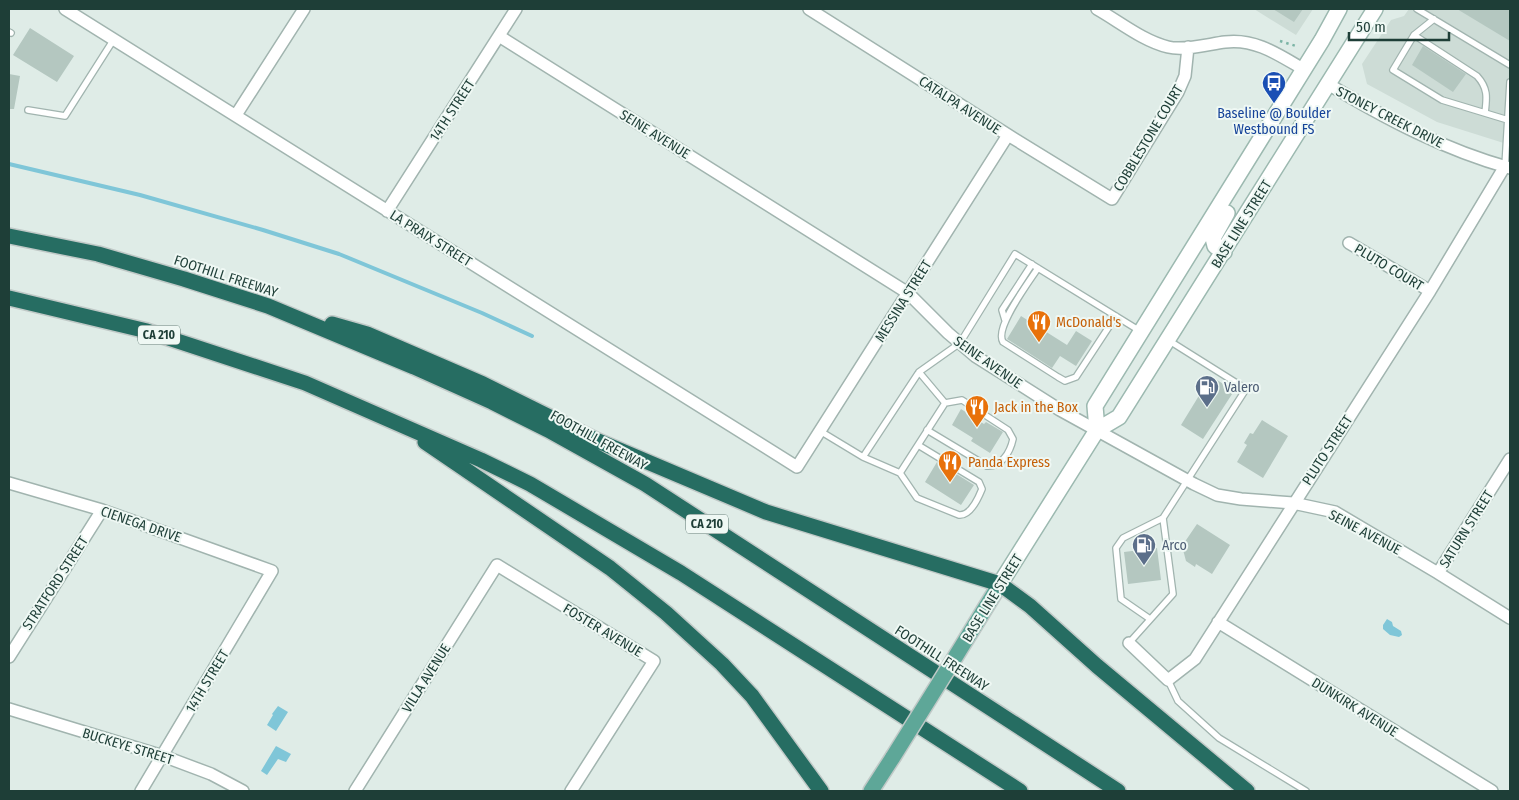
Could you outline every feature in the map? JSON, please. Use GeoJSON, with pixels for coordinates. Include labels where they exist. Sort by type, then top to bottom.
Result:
{"type":"FeatureCollection","features":[{"type":"Feature","properties":{"kind":"highway","name":"FOOTHILL FREEWAY"},"geometry":{"type":"LineString","coordinates":[[9,236],[98,254],[268,306],[414,367],[492,402],[548,430],[645,484],[1118,791]]}},
{"type":"Feature","properties":{"kind":"highway","name":"CA 210"},"geometry":{"type":"LineString","coordinates":[[9,298],[147,331],[305,383],[391,419],[530,484],[681,573],[1020,791]]}},
{"type":"Feature","properties":{"kind":"highway"},"geometry":{"type":"LineString","coordinates":[[268,306],[367,334],[483,384],[598,441],[766,512],[1000,584],[1030,606],[1097,666],[1247,791]]}},
{"type":"Feature","properties":{"kind":"highway"},"geometry":{"type":"LineString","coordinates":[[391,419],[610,568],[666,613],[722,664],[752,696],[820,791]]}},
{"type":"Feature","properties":{"kind":"main road","name":"BASE LINE STREET"},"geometry":{"type":"LineString","coordinates":[[1098,430],[1095,406],[1339,9]]}},
{"type":"Feature","properties":{"kind":"main road","name":"BASE LINE STREET"},"geometry":{"type":"LineString","coordinates":[[871,791],[1098,430],[1120,417],[1375,9]]}},
{"type":"Feature","properties":{"kind":"main road"},"geometry":{"type":"LineString","coordinates":[[1224,252],[1215,246],[1213,238],[1244,184],[1245,164]]}},
{"type":"Feature","properties":{"kind":"street","name":"LA PRAIX STREET"},"geometry":{"type":"LineString","coordinates":[[65,9],[797,467]]}},
{"type":"Feature","properties":{"kind":"street"},"geometry":{"type":"LineString","coordinates":[[236,115],[304,9]]}},
{"type":"Feature","properties":{"kind":"street","name":"14TH STREET"},"geometry":{"type":"LineString","coordinates":[[387,210],[516,9]]}},
{"type":"Feature","properties":{"kind":"street","name":"CATALPA AVENUE"},"geometry":{"type":"LineString","coordinates":[[810,9],[1112,199]]}},
{"type":"Feature","properties":{"kind":"street"},"geometry":{"type":"LineString","coordinates":[[1098,9],[1153,42],[1170,48],[1228,42],[1253,43],[1270,50],[1303,70]]}},
{"type":"Feature","properties":{"kind":"street","name":"SEINE AVENUE"},"geometry":{"type":"LineString","coordinates":[[499,36],[908,293],[975,356],[1060,410],[1217,495],[1257,502],[1293,503],[1334,512],[1510,618]]}},
{"type":"Feature","properties":{"kind":"street","name":"COBBLESTONE COURT"},"geometry":{"type":"LineString","coordinates":[[1112,199],[1178,92],[1185,76],[1188,47]]}},
{"type":"Feature","properties":{"kind":"street","name":"STONEY CREEK DRIVE"},"geometry":{"type":"LineString","coordinates":[[1328,84],[1419,134],[1453,149],[1508,167]]}},
{"type":"Feature","properties":{"kind":"street","name":"MESSINA STREET"},"geometry":{"type":"LineString","coordinates":[[797,467],[1008,135]]}},
{"type":"Feature","properties":{"kind":"street","name":"PLUTO STREET"},"geometry":{"type":"LineString","coordinates":[[1168,680],[1195,659],[1508,167]]}},
{"type":"Feature","properties":{"kind":"street","name":"PLUTO COURT"},"geometry":{"type":"LineString","coordinates":[[1349,243],[1430,291]]}},
{"type":"Feature","properties":{"kind":"street","name":"SATURN STREET"},"geometry":{"type":"LineString","coordinates":[[1438,573],[1510,459]]}},
{"type":"Feature","properties":{"kind":"street","name":"CIENEGA DRIVE"},"geometry":{"type":"LineString","coordinates":[[9,483],[102,510],[272,571]]}},
{"type":"Feature","properties":{"kind":"street","name":"STRATFORD STREET"},"geometry":{"type":"LineString","coordinates":[[9,657],[102,510]]}},
{"type":"Feature","properties":{"kind":"street","name":"VILLA AVENUE"},"geometry":{"type":"LineString","coordinates":[[355,791],[497,565]]}},
{"type":"Feature","properties":{"kind":"street","name":"FOSTER AVENUE"},"geometry":{"type":"LineString","coordinates":[[497,565],[654,661],[571,791]]}},
{"type":"Feature","properties":{"kind":"street","name":"14TH STREET"},"geometry":{"type":"LineString","coordinates":[[141,791],[272,571]]}},
{"type":"Feature","properties":{"kind":"street","name":"DUNKIRK AVENUE"},"geometry":{"type":"LineString","coordinates":[[1218,622],[1492,791]]}},
{"type":"Feature","properties":{"kind":"street"},"geometry":{"type":"LineString","coordinates":[[1129,643],[1168,680]]}},
{"type":"Feature","properties":{"kind":"street","name":"BUCKEYE STREET"},"geometry":{"type":"LineString","coordinates":[[9,710],[162,756],[211,774],[243,791]]}},
{"type":"Feature","properties":{"kind":"lane"},"geometry":{"type":"LineString","coordinates":[[1417,9],[1510,65]]}},
{"type":"Feature","properties":{"kind":"lane"},"geometry":{"type":"LineString","coordinates":[[1434,19],[1414,35],[1393,70],[1442,100],[1508,120]]}},
{"type":"Feature","properties":{"kind":"lane"},"geometry":{"type":"LineString","coordinates":[[1414,35],[1477,76],[1484,84],[1487,93],[1484,113]]}},
{"type":"Feature","properties":{"kind":"lane"},"geometry":{"type":"LineString","coordinates":[[28,110],[65,116],[114,39]]}},
{"type":"Feature","properties":{"kind":"lane"},"geometry":{"type":"LineString","coordinates":[[1508,167],[1510,82]]}},
{"type":"Feature","properties":{"kind":"lane"},"geometry":{"type":"LineString","coordinates":[[863,457],[919,372],[960,343],[1015,254],[1142,332]]}},
{"type":"Feature","properties":{"kind":"lane"},"geometry":{"type":"LineString","coordinates":[[1005,320],[1002,310],[1032,264]]}},
{"type":"Feature","properties":{"kind":"lane"},"geometry":{"type":"LineString","coordinates":[[1038,268],[1005,320],[1000,338],[1003,342],[1065,380],[1076,377],[1116,316]]}},
{"type":"Feature","properties":{"kind":"lane"},"geometry":{"type":"LineString","coordinates":[[1150,619],[1121,599],[1116,548],[1123,538],[1163,518],[1246,389],[1168,340]]}},
{"type":"Feature","properties":{"kind":"lane"},"geometry":{"type":"LineString","coordinates":[[919,372],[945,403]]}},
{"type":"Feature","properties":{"kind":"lane"},"geometry":{"type":"LineString","coordinates":[[900,473],[927,430],[945,403],[962,400],[1008,430],[1013,439],[1008,452],[1000,463],[994,467],[987,466],[927,430]]}},
{"type":"Feature","properties":{"kind":"lane"},"geometry":{"type":"LineString","coordinates":[[820,431],[863,457],[900,473],[917,498],[959,516],[968,513],[982,489],[979,482],[918,445]]}},
{"type":"Feature","properties":{"kind":"lane"},"geometry":{"type":"LineString","coordinates":[[1129,643],[1173,594],[1163,518]]}},
{"type":"Feature","properties":{"kind":"lane"},"geometry":{"type":"LineString","coordinates":[[1168,680],[1178,701],[1219,738],[1306,791]]}},
{"type":"Feature","properties":{"kind":"path"},"geometry":{"type":"LineString","coordinates":[[1277,39],[1296,46]]}},
{"type":"Feature","properties":{"kind":"shaded area"},"geometry":{"type":"Polygon","coordinates":[[[1254,9],[1313,9],[1296,35],[1254,9]]]}},
{"type":"Feature","properties":{"kind":"shaded area"},"geometry":{"type":"Polygon","coordinates":[[[1409,9],[1510,9],[1510,145],[1437,122],[1367,84],[1362,64],[1391,20],[1404,16],[1409,9]]]}},
{"type":"Feature","properties":{"kind":"water"},"geometry":{"type":"Polygon","coordinates":[[[1387,619],[1401,631],[1402,635],[1399,637],[1390,635],[1383,629],[1387,619]]]}},
{"type":"Feature","properties":{"kind":"water"},"geometry":{"type":"Polygon","coordinates":[[[278,706],[288,712],[276,731],[267,725],[278,706]]]}},
{"type":"Feature","properties":{"kind":"water"},"geometry":{"type":"Polygon","coordinates":[[[276,746],[291,754],[286,762],[278,759],[267,775],[261,771],[276,746]]]}},
{"type":"Feature","properties":{"kind":"building"},"geometry":{"type":"Polygon","coordinates":[[[1273,9],[1303,9],[1294,22],[1273,9]]]}},
{"type":"Feature","properties":{"kind":"building"},"geometry":{"type":"Polygon","coordinates":[[[1457,9],[1510,9],[1510,41],[1457,9]]]}},
{"type":"Feature","properties":{"kind":"building"},"geometry":{"type":"Polygon","coordinates":[[[30,28],[74,56],[57,82],[13,55],[30,28]]]}},
{"type":"Feature","properties":{"kind":"building"},"geometry":{"type":"Polygon","coordinates":[[[1423,46],[1466,74],[1453,92],[1412,65],[1423,46]]]}},
{"type":"Feature","properties":{"kind":"building"},"geometry":{"type":"Polygon","coordinates":[[[9,74],[20,76],[14,109],[9,109],[9,74]]]}},
{"type":"Feature","properties":{"kind":"building"},"geometry":{"type":"Polygon","coordinates":[[[1021,316],[1067,345],[1076,331],[1092,341],[1076,366],[1060,356],[1052,368],[1007,339],[1021,316]]]}},
{"type":"Feature","properties":{"kind":"building"},"geometry":{"type":"Polygon","coordinates":[[[1211,376],[1234,391],[1203,439],[1181,425],[1211,376]]]}},
{"type":"Feature","properties":{"kind":"building","name":"Jack in the Box"},"geometry":{"type":"Polygon","coordinates":[[[961,409],[984,424],[986,422],[1003,432],[990,453],[971,441],[973,438],[952,425],[961,409]]]}},
{"type":"Feature","properties":{"kind":"building"},"geometry":{"type":"Polygon","coordinates":[[[1262,420],[1288,436],[1263,478],[1237,462],[1247,445],[1244,443],[1250,433],[1253,434],[1262,420]]]}},
{"type":"Feature","properties":{"kind":"building","name":"Panda Express"},"geometry":{"type":"Polygon","coordinates":[[[937,462],[974,485],[961,505],[925,482],[937,462]]]}},
{"type":"Feature","properties":{"kind":"building"},"geometry":{"type":"Polygon","coordinates":[[[1197,524],[1230,545],[1212,574],[1196,564],[1195,567],[1186,561],[1182,546],[1197,524]]]}},
{"type":"Feature","properties":{"kind":"building"},"geometry":{"type":"Polygon","coordinates":[[[1157,548],[1161,580],[1128,584],[1124,552],[1157,548]]]}},
{"type":"Feature","properties":{"kind":"waterway"},"geometry":{"type":"LineString","coordinates":[[9,164],[140,195],[339,254],[482,313],[532,336]]}},
{"type":"Feature","properties":{"kind":"place","name":"Baseline @ Boulder Westbound FS"},"geometry":{"type":"Point","coordinates":[1274,104]}},
{"type":"Feature","properties":{"kind":"place","name":"McDonald's"},"geometry":{"type":"Point","coordinates":[1039,343]}},
{"type":"Feature","properties":{"kind":"place","name":"Valero"},"geometry":{"type":"Point","coordinates":[1207,408]}},
{"type":"Feature","properties":{"kind":"place","name":"Jack in the Box"},"geometry":{"type":"Point","coordinates":[977,428]}},
{"type":"Feature","properties":{"kind":"place","name":"Panda Express"},"geometry":{"type":"Point","coordinates":[950,483]}},
{"type":"Feature","properties":{"kind":"place","name":"Arco"},"geometry":{"type":"Point","coordinates":[1144,566]}}]}
